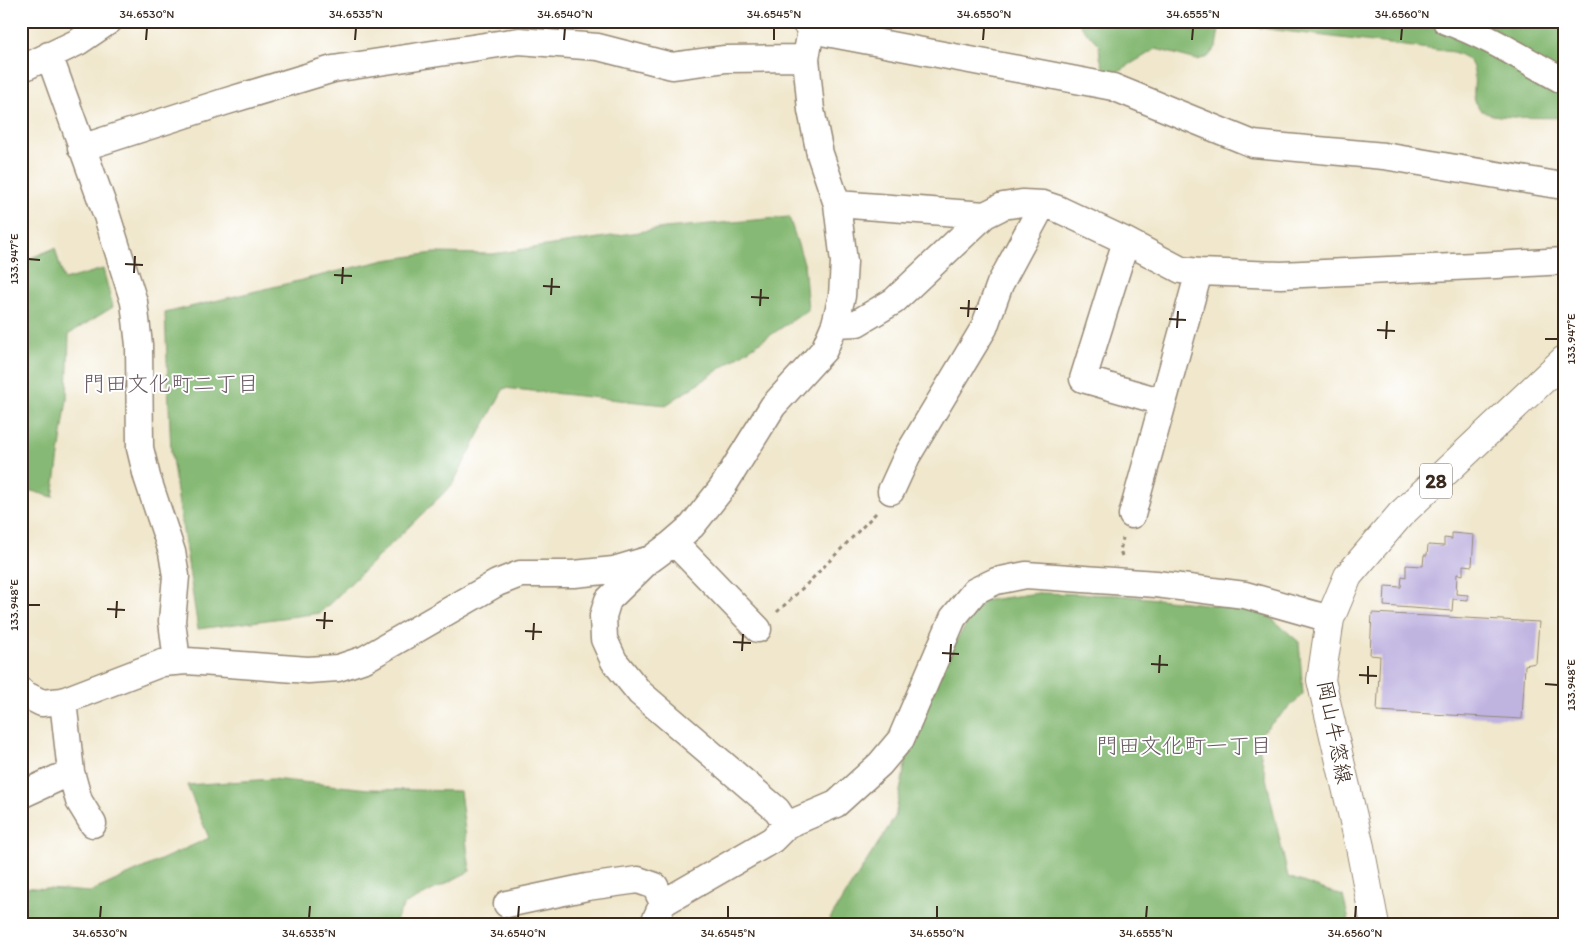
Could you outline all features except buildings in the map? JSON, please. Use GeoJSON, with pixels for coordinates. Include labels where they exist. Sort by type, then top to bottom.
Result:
{"type":"FeatureCollection","features":[{"type":"Feature","properties":{"kind":"main road","name":"岡山牛窓線"},"geometry":{"type":"LineString","coordinates":[[1375,925],[1360,846],[1321,680],[1330,619],[1348,576],[1400,515],[1564,360]]}},
{"type":"Feature","properties":{"kind":"street"},"geometry":{"type":"LineString","coordinates":[[21,69],[78,42],[109,21]]}},
{"type":"Feature","properties":{"kind":"street"},"geometry":{"type":"LineString","coordinates":[[1446,21],[1488,39],[1564,81]]}},
{"type":"Feature","properties":{"kind":"street"},"geometry":{"type":"LineString","coordinates":[[787,825],[777,810],[640,693],[614,661],[604,639],[603,616],[608,600],[651,559],[692,526],[722,488],[773,406],[824,350],[835,324],[842,296],[844,262],[837,204],[820,154],[811,110],[806,58],[807,25],[1113,87],[1253,144],[1384,156],[1557,185],[1564,184]]}},
{"type":"Feature","properties":{"kind":"street"},"geometry":{"type":"LineString","coordinates":[[81,148],[333,69],[519,41],[598,46],[672,66],[725,59],[806,58]]}},
{"type":"Feature","properties":{"kind":"street"},"geometry":{"type":"LineString","coordinates":[[49,56],[106,216],[134,302],[139,346],[140,448],[147,476],[172,552],[176,576],[172,621],[176,662]]}},
{"type":"Feature","properties":{"kind":"street"},"geometry":{"type":"LineString","coordinates":[[835,324],[857,322],[894,301],[985,215],[1003,206],[1022,203],[1043,204],[1058,209],[1126,240],[1181,270],[1199,272],[1281,275],[1496,266],[1564,261]]}},
{"type":"Feature","properties":{"kind":"street"},"geometry":{"type":"LineString","coordinates":[[837,204],[985,215]]}},
{"type":"Feature","properties":{"kind":"street"},"geometry":{"type":"LineString","coordinates":[[891,491],[908,456],[984,328],[1000,284],[1043,204]]}},
{"type":"Feature","properties":{"kind":"street"},"geometry":{"type":"LineString","coordinates":[[1126,240],[1083,379],[1164,402]]}},
{"type":"Feature","properties":{"kind":"street"},"geometry":{"type":"LineString","coordinates":[[1132,515],[1199,272]]}},
{"type":"Feature","properties":{"kind":"street"},"geometry":{"type":"LineString","coordinates":[[674,542],[758,629]]}},
{"type":"Feature","properties":{"kind":"street"},"geometry":{"type":"LineString","coordinates":[[21,691],[42,703],[63,701],[162,663],[188,661],[308,670],[338,668],[365,659],[497,583],[520,574],[574,574],[614,570],[651,559]]}},
{"type":"Feature","properties":{"kind":"street"},"geometry":{"type":"LineString","coordinates":[[506,904],[587,887],[638,880],[655,886],[658,914],[772,840],[787,825],[836,804],[880,764],[901,739],[953,618],[975,591],[996,581],[1026,574],[1156,584],[1245,595],[1330,619]]}},
{"type":"Feature","properties":{"kind":"street"},"geometry":{"type":"LineString","coordinates":[[63,701],[71,772],[79,801],[93,824]]}},
{"type":"Feature","properties":{"kind":"street"},"geometry":{"type":"LineString","coordinates":[[21,795],[71,772]]}},
{"type":"Feature","properties":{"kind":"path"},"geometry":{"type":"LineString","coordinates":[[758,629],[808,584],[880,508],[891,491]]}},
{"type":"Feature","properties":{"kind":"path"},"geometry":{"type":"LineString","coordinates":[[1124,560],[1120,551],[1127,521],[1132,515]]}},
{"type":"Feature","properties":{"kind":"green space"},"geometry":{"type":"Polygon","coordinates":[[[1069,21],[1564,21],[1564,118],[1512,117],[1486,113],[1478,107],[1475,100],[1472,65],[1465,58],[1453,52],[1220,23],[1216,47],[1208,57],[1197,60],[1156,49],[1117,72],[1104,70],[1099,45],[1077,22],[1069,21]]]}},
{"type":"Feature","properties":{"kind":"green space"},"geometry":{"type":"Polygon","coordinates":[[[789,217],[804,263],[808,310],[666,405],[504,388],[452,485],[320,613],[198,629],[171,452],[165,313],[385,260],[434,253],[493,254],[665,228],[789,217]]]}},
{"type":"Feature","properties":{"kind":"green space"},"geometry":{"type":"Polygon","coordinates":[[[55,248],[64,280],[103,269],[113,307],[69,334],[67,399],[53,497],[21,488],[21,262],[55,248]]]}},
{"type":"Feature","properties":{"kind":"green space"},"geometry":{"type":"Polygon","coordinates":[[[1038,593],[1119,595],[1262,610],[1299,642],[1303,694],[1257,737],[1288,877],[1343,896],[1350,925],[826,925],[895,817],[908,750],[953,645],[982,601],[1038,593]]]}},
{"type":"Feature","properties":{"kind":"green space"},"geometry":{"type":"Polygon","coordinates":[[[272,779],[369,789],[460,791],[470,871],[404,905],[393,925],[21,925],[21,887],[90,892],[209,838],[187,785],[272,779]]]}},
{"type":"Feature","properties":{"kind":"district","name":"門田文化町二丁目"},"geometry":{"type":"Point","coordinates":[171,383]}},
{"type":"Feature","properties":{"kind":"district","name":"門田文化町一丁目"},"geometry":{"type":"Point","coordinates":[1184,745]}}]}
